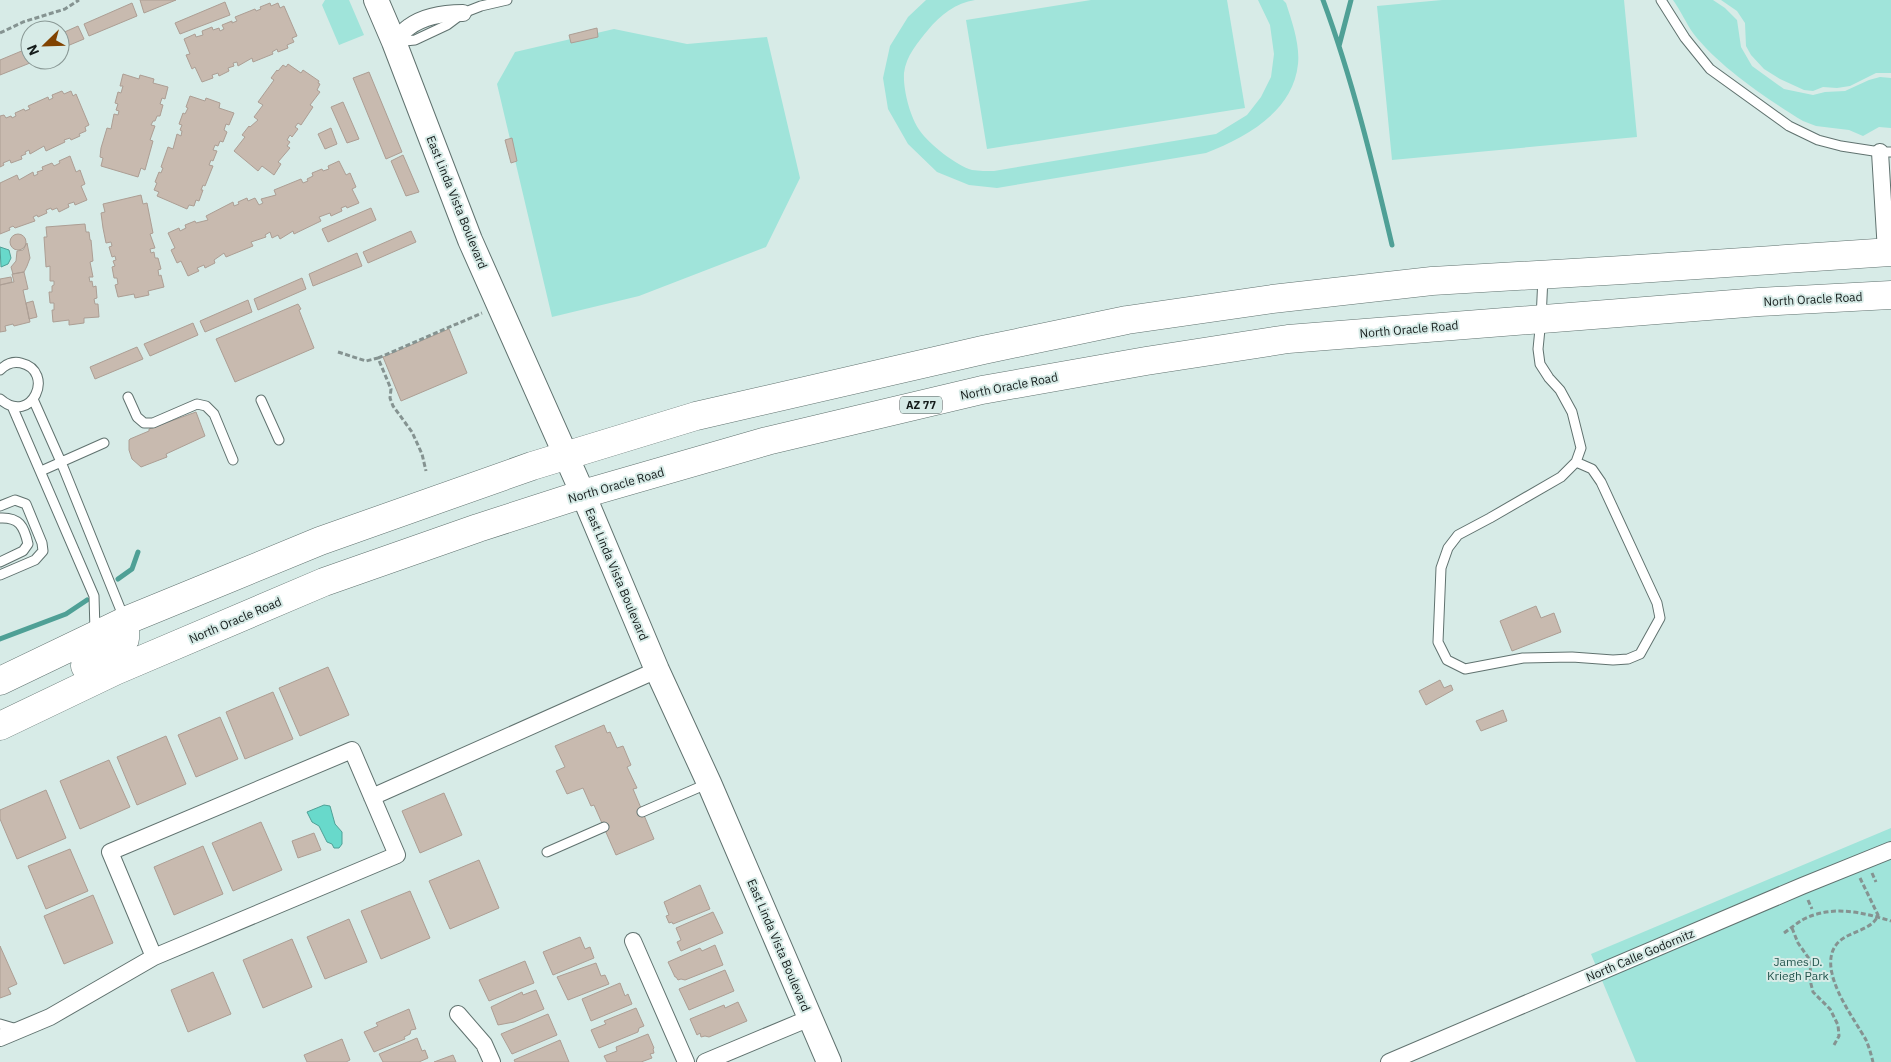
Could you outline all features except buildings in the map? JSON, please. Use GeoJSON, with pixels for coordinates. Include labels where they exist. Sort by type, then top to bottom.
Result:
{"type":"FeatureCollection","features":[{"type":"Feature","properties":{"kind":"highway"},"geometry":{"type":"LineString","coordinates":[[0,681],[125,621],[320,541],[566,455],[696,416],[983,350],[1127,320],[1272,299],[1432,280],[1889,252]]}},
{"type":"Feature","properties":{"kind":"highway","name":"North Oracle Road"},"geometry":{"type":"LineString","coordinates":[[0,726],[115,671],[324,582],[478,528],[583,494],[768,441],[982,390],[1146,361],[1288,339],[1759,302],[1891,295]]}},
{"type":"Feature","properties":{"kind":"highway"},"geometry":{"type":"LineString","coordinates":[[0,707],[105,657],[118,648],[125,639],[125,621]]}},
{"type":"Feature","properties":{"kind":"street","name":"East Linda Vista Boulevard"},"geometry":{"type":"LineString","coordinates":[[376,0],[470,240],[566,455],[657,670],[709,783],[829,1062]]}},
{"type":"Feature","properties":{"kind":"street"},"geometry":{"type":"LineString","coordinates":[[394,42],[408,27],[442,13],[468,7]]}},
{"type":"Feature","properties":{"kind":"street"},"geometry":{"type":"LineString","coordinates":[[1885,152],[1889,252]]}},
{"type":"Feature","properties":{"kind":"street"},"geometry":{"type":"LineString","coordinates":[[372,797],[657,670]]}},
{"type":"Feature","properties":{"kind":"street"},"geometry":{"type":"LineString","coordinates":[[0,1038],[50,1017],[154,958],[397,856],[352,750],[110,852],[154,958]]}},
{"type":"Feature","properties":{"kind":"street","name":"North Calle Godornitz"},"geometry":{"type":"LineString","coordinates":[[1389,1062],[1891,850]]}},
{"type":"Feature","properties":{"kind":"street"},"geometry":{"type":"LineString","coordinates":[[633,941],[686,1062]]}},
{"type":"Feature","properties":{"kind":"street"},"geometry":{"type":"LineString","coordinates":[[458,1014],[484,1044],[492,1062]]}},
{"type":"Feature","properties":{"kind":"street"},"geometry":{"type":"LineString","coordinates":[[705,1062],[810,1018]]}},
{"type":"Feature","properties":{"kind":"lane"},"geometry":{"type":"LineString","coordinates":[[468,7],[507,0]]}},
{"type":"Feature","properties":{"kind":"lane"},"geometry":{"type":"LineString","coordinates":[[1661,0],[1685,38],[1710,69],[1789,126],[1818,140],[1841,146],[1885,152]]}},
{"type":"Feature","properties":{"kind":"lane"},"geometry":{"type":"LineString","coordinates":[[1544,274],[1542,319],[1538,349],[1540,364],[1560,390],[1572,412],[1581,448],[1576,462],[1561,477],[1458,534],[1448,548],[1441,568],[1438,615],[1438,642],[1447,660],[1465,669],[1523,658],[1572,657],[1613,660],[1628,659],[1640,654],[1660,618],[1657,603],[1601,482],[1592,468],[1576,462]]}},
{"type":"Feature","properties":{"kind":"lane"},"geometry":{"type":"LineString","coordinates":[[0,370],[12,363],[19,362],[32,368],[36,374],[38,387],[33,399],[23,405],[12,406]]}},
{"type":"Feature","properties":{"kind":"lane"},"geometry":{"type":"LineString","coordinates":[[128,397],[137,417],[144,423],[153,423],[197,404],[206,406],[214,414],[233,460]]}},
{"type":"Feature","properties":{"kind":"lane"},"geometry":{"type":"LineString","coordinates":[[0,398],[12,406],[94,596],[95,635]]}},
{"type":"Feature","properties":{"kind":"lane"},"geometry":{"type":"LineString","coordinates":[[33,399],[61,462],[125,621]]}},
{"type":"Feature","properties":{"kind":"lane"},"geometry":{"type":"LineString","coordinates":[[261,400],[280,440]]}},
{"type":"Feature","properties":{"kind":"lane"},"geometry":{"type":"LineString","coordinates":[[41,471],[104,443]]}},
{"type":"Feature","properties":{"kind":"lane"},"geometry":{"type":"LineString","coordinates":[[0,506],[15,500],[26,504],[30,510],[43,551],[35,560],[0,575]]}},
{"type":"Feature","properties":{"kind":"lane"},"geometry":{"type":"LineString","coordinates":[[0,518],[10,517],[20,523],[28,544],[23,551],[0,562]]}},
{"type":"Feature","properties":{"kind":"lane"},"geometry":{"type":"LineString","coordinates":[[642,812],[709,783]]}},
{"type":"Feature","properties":{"kind":"lane"},"geometry":{"type":"LineString","coordinates":[[546,852],[604,827]]}},
{"type":"Feature","properties":{"kind":"lane"},"geometry":{"type":"LineString","coordinates":[[0,1024],[20,1030]]}},
{"type":"Feature","properties":{"kind":"path"},"geometry":{"type":"LineString","coordinates":[[0,33],[23,22],[64,9],[79,0]]}},
{"type":"Feature","properties":{"kind":"path"},"geometry":{"type":"LineString","coordinates":[[338,352],[366,361],[378,358],[483,313]]}},
{"type":"Feature","properties":{"kind":"path"},"geometry":{"type":"LineString","coordinates":[[378,358],[391,390],[392,406],[412,432],[422,454],[426,472]]}},
{"type":"Feature","properties":{"kind":"path"},"geometry":{"type":"LineString","coordinates":[[1864,887],[1878,917],[1874,924],[1861,928],[1839,942],[1833,950],[1831,964],[1833,977],[1848,1013],[1865,1040],[1874,1062]]}},
{"type":"Feature","properties":{"kind":"path"},"geometry":{"type":"LineString","coordinates":[[1784,933],[1803,920],[1824,912],[1842,910],[1857,912],[1891,921]]}},
{"type":"Feature","properties":{"kind":"path"},"geometry":{"type":"LineString","coordinates":[[1792,928],[1798,943],[1810,960],[1813,992],[1828,1006],[1838,1025],[1839,1036],[1834,1046]]}},
{"type":"Feature","properties":{"kind":"green space"},"geometry":{"type":"Polygon","coordinates":[[[325,0],[349,0],[364,35],[339,45],[322,5],[325,0]]]}},
{"type":"Feature","properties":{"kind":"green space"},"geometry":{"type":"Polygon","coordinates":[[[926,0],[975,0],[955,7],[933,25],[913,50],[907,61],[904,73],[908,103],[920,131],[944,154],[972,170],[994,171],[1216,134],[1247,115],[1261,97],[1271,77],[1274,54],[1270,25],[1258,0],[1283,0],[1286,3],[1297,41],[1298,64],[1294,81],[1287,96],[1277,109],[1265,120],[1237,139],[1206,153],[997,188],[969,185],[937,172],[908,144],[888,109],[883,78],[890,46],[908,17],[926,0]]]}},
{"type":"Feature","properties":{"kind":"green space"},"geometry":{"type":"Polygon","coordinates":[[[1091,0],[1227,0],[1245,108],[987,149],[966,20],[1091,0]]]}},
{"type":"Feature","properties":{"kind":"green space"},"geometry":{"type":"Polygon","coordinates":[[[1442,0],[1624,0],[1637,137],[1392,160],[1377,6],[1442,0]]]}},
{"type":"Feature","properties":{"kind":"green space"},"geometry":{"type":"Polygon","coordinates":[[[1673,0],[1713,0],[1725,8],[1737,20],[1741,47],[1752,66],[1784,89],[1813,95],[1845,91],[1880,77],[1891,78],[1891,128],[1879,127],[1863,136],[1849,130],[1816,126],[1803,121],[1774,103],[1729,70],[1716,58],[1693,33],[1673,0]]]}},
{"type":"Feature","properties":{"kind":"green space"},"geometry":{"type":"Polygon","coordinates":[[[1721,0],[1891,0],[1891,73],[1876,73],[1850,86],[1837,88],[1823,87],[1813,91],[1804,90],[1764,69],[1751,55],[1746,46],[1745,23],[1737,11],[1721,0]]]}},
{"type":"Feature","properties":{"kind":"green space"},"geometry":{"type":"Polygon","coordinates":[[[614,29],[687,44],[767,37],[800,178],[766,247],[639,296],[552,317],[497,84],[515,52],[614,29]]]}},
{"type":"Feature","properties":{"kind":"green space","name":"James D. Kriegh Park"},"geometry":{"type":"Polygon","coordinates":[[[1891,828],[1891,1062],[1636,1062],[1591,954],[1891,828]]]}},
{"type":"Feature","properties":{"kind":"shaded area"},"geometry":{"type":"Polygon","coordinates":[[[0,247],[9,250],[11,258],[8,264],[1,267],[0,247]]]}},
{"type":"Feature","properties":{"kind":"shaded area"},"geometry":{"type":"Polygon","coordinates":[[[324,805],[330,806],[335,824],[342,832],[342,844],[339,848],[334,848],[332,844],[327,842],[319,826],[312,822],[307,812],[324,805]]]}},
{"type":"Feature","properties":{"kind":"waterway"},"geometry":{"type":"LineString","coordinates":[[1323,0],[1353,90],[1392,245]]}},
{"type":"Feature","properties":{"kind":"waterway"},"geometry":{"type":"LineString","coordinates":[[1339,46],[1351,0]]}},
{"type":"Feature","properties":{"kind":"waterway"},"geometry":{"type":"LineString","coordinates":[[118,579],[132,569],[138,552]]}},
{"type":"Feature","properties":{"kind":"waterway"},"geometry":{"type":"LineString","coordinates":[[0,639],[66,614],[87,600]]}}]}
